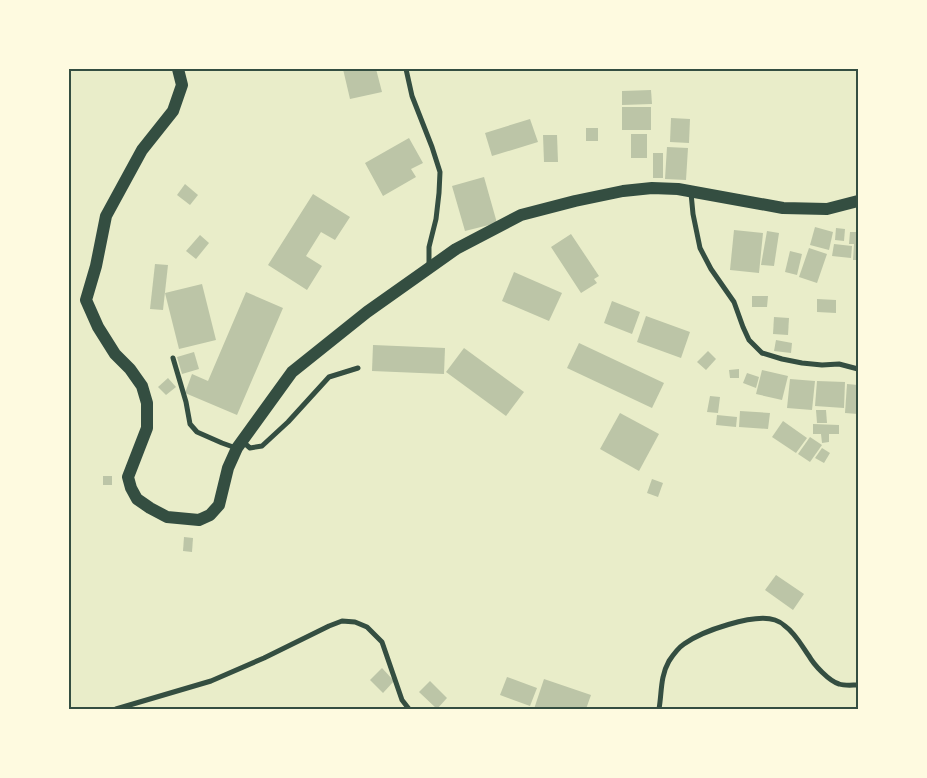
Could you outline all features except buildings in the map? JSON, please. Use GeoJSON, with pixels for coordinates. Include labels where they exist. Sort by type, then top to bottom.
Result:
{"type":"FeatureCollection","features":[{"type":"Feature","properties":{"kind":"main road"},"geometry":{"type":"LineString","coordinates":[[178,69],[182,85],[174,111],[142,150],[106,216],[96,266],[86,300],[98,327],[115,354],[130,369],[142,386],[147,403],[147,428],[128,477],[131,488],[137,499],[167,517],[199,520],[210,515],[220,505],[228,468],[239,444],[292,372],[367,312],[456,249],[522,215],[623,191],[652,188],[678,189],[783,208],[827,209],[858,201]]}},
{"type":"Feature","properties":{"kind":"street"},"geometry":{"type":"LineString","coordinates":[[406,69],[412,96],[440,172],[436,219],[429,247],[429,269]]}},
{"type":"Feature","properties":{"kind":"street"},"geometry":{"type":"LineString","coordinates":[[691,192],[693,214],[700,248],[711,269],[734,302],[749,340],[762,353],[782,359],[822,365],[839,364],[858,369]]}},
{"type":"Feature","properties":{"kind":"street"},"geometry":{"type":"LineString","coordinates":[[173,358],[186,402],[190,424],[197,432],[222,443],[239,444],[250,448],[262,446],[288,422],[328,378],[358,368]]}},
{"type":"Feature","properties":{"kind":"street"},"geometry":{"type":"LineString","coordinates":[[659,709],[662,677],[669,661],[677,650],[701,634],[751,620],[775,620],[786,626],[828,678],[839,684],[858,685]]}},
{"type":"Feature","properties":{"kind":"street"},"geometry":{"type":"LineString","coordinates":[[116,709],[211,681],[342,621],[355,622],[367,627],[382,642],[402,700],[409,709]]}}]}
